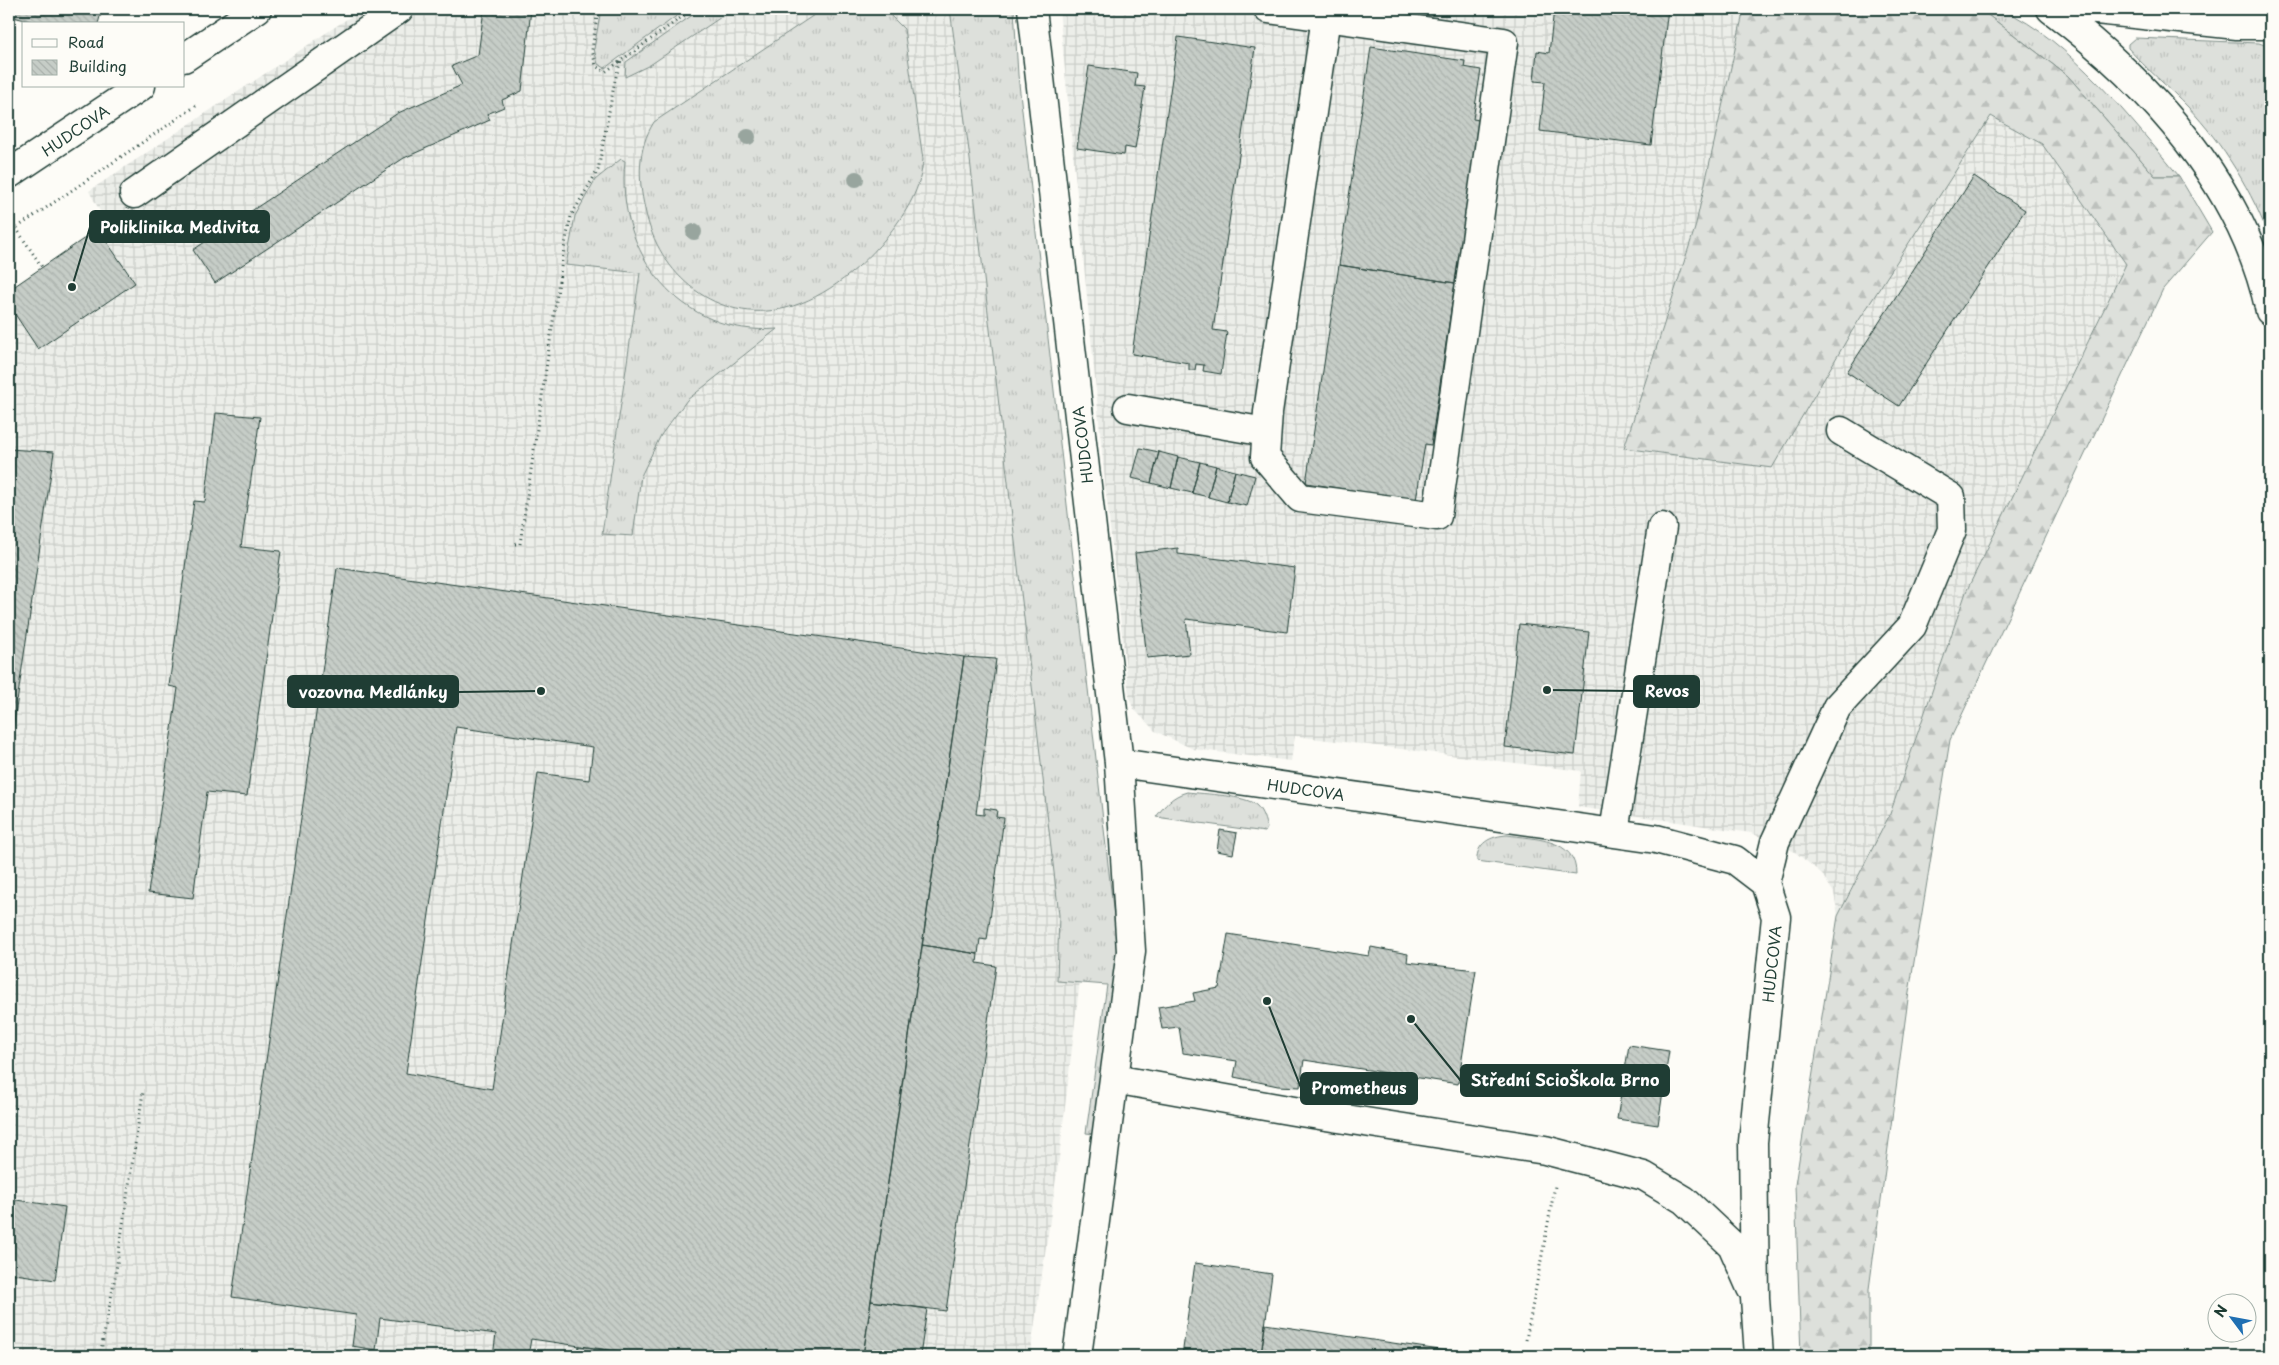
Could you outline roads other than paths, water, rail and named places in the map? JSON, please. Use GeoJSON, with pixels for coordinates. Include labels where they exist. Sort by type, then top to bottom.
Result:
{"type":"FeatureCollection","features":[{"type":"Feature","properties":{"kind":"main road"},"geometry":{"type":"LineString","coordinates":[[185,57],[257,9]]}},
{"type":"Feature","properties":{"kind":"main road"},"geometry":{"type":"LineString","coordinates":[[134,194],[399,9]]}},
{"type":"Feature","properties":{"kind":"main road","name":"HUDCOVA"},"geometry":{"type":"LineString","coordinates":[[1032,9],[1119,763],[1656,838],[1735,860],[1765,883],[1776,917],[1753,1142],[1759,1356]]}},
{"type":"Feature","properties":{"kind":"main road"},"geometry":{"type":"LineString","coordinates":[[1268,9],[1326,17],[1504,42],[1437,516],[1300,498],[1265,457],[1266,432],[1326,17]]}},
{"type":"Feature","properties":{"kind":"main road"},"geometry":{"type":"LineString","coordinates":[[2051,9],[2079,30],[2143,90],[2194,149],[2236,217],[2254,258],[2270,311]]}},
{"type":"Feature","properties":{"kind":"main road"},"geometry":{"type":"LineString","coordinates":[[2087,9],[2237,26],[2270,25]]}},
{"type":"Feature","properties":{"kind":"main road","name":"HUDCOVA"},"geometry":{"type":"LineString","coordinates":[[9,174],[138,88]]}},
{"type":"Feature","properties":{"kind":"main road"},"geometry":{"type":"LineString","coordinates":[[1128,408],[1266,432]]}},
{"type":"Feature","properties":{"kind":"main road"},"geometry":{"type":"LineString","coordinates":[[1765,883],[1776,842],[1837,707],[1912,626],[1952,530],[1951,497],[1841,430]]}},
{"type":"Feature","properties":{"kind":"main road"},"geometry":{"type":"LineString","coordinates":[[1614,832],[1662,527]]}},
{"type":"Feature","properties":{"kind":"main road"},"geometry":{"type":"LineString","coordinates":[[1078,1356],[1131,951],[1119,763]]}},
{"type":"Feature","properties":{"kind":"main road"},"geometry":{"type":"LineString","coordinates":[[1114,1079],[1560,1154],[1644,1176],[1684,1200],[1732,1245],[1756,1298]]}},
{"type":"Feature","properties":{"kind":"place","name":"Poliklinika Medivita"},"geometry":{"type":"Point","coordinates":[72,287]}},
{"type":"Feature","properties":{"kind":"place","name":"Revos"},"geometry":{"type":"Point","coordinates":[1547,690]}},
{"type":"Feature","properties":{"kind":"place","name":"vozovna Medlánky"},"geometry":{"type":"Point","coordinates":[541,691]}},
{"type":"Feature","properties":{"kind":"place","name":"Prometheus"},"geometry":{"type":"Point","coordinates":[1267,1001]}},
{"type":"Feature","properties":{"kind":"place","name":"Střední ScioŠkola Brno"},"geometry":{"type":"Point","coordinates":[1411,1019]}}]}
